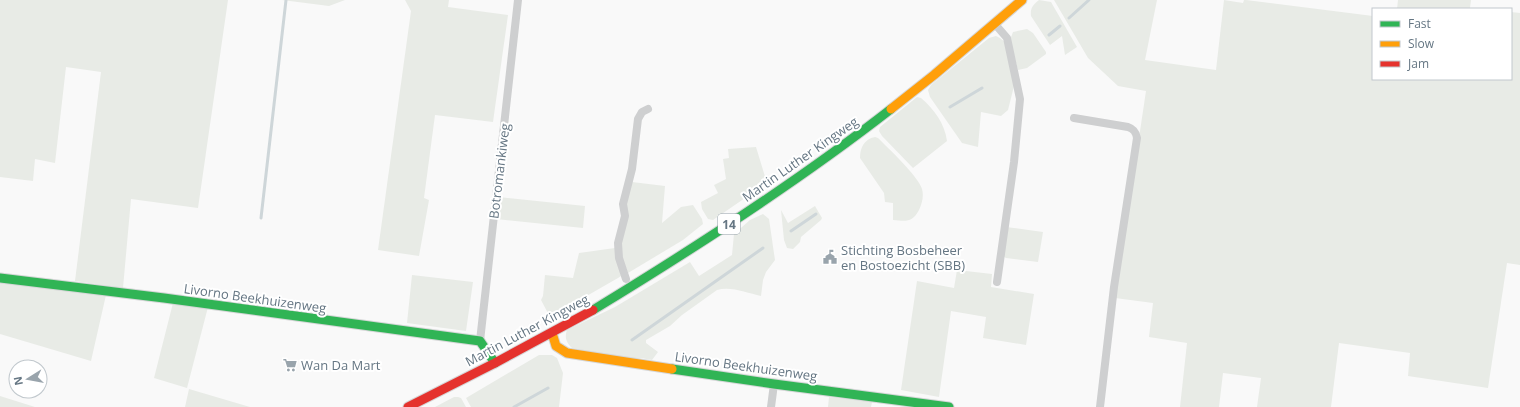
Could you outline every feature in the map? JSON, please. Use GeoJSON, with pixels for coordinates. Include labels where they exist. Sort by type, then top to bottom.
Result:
{"type":"FeatureCollection","features":[{"type":"Feature","properties":{"kind":"street","name":"Botromankiweg"},"geometry":{"type":"LineString","coordinates":[[480,341],[518,0]]}},
{"type":"Feature","properties":{"kind":"street","name":"Martin Luther Kingweg"},"geometry":{"type":"LineString","coordinates":[[408,407],[552,333],[657,271],[778,192],[839,150],[934,75],[994,23],[1011,4],[1022,0]]}},
{"type":"Feature","properties":{"kind":"street"},"geometry":{"type":"LineString","coordinates":[[994,23],[1007,38],[1020,99],[1014,162],[997,282]]}},
{"type":"Feature","properties":{"kind":"street"},"geometry":{"type":"LineString","coordinates":[[626,279],[619,258],[618,243],[625,216],[624,204],[632,169],[638,119],[642,112],[648,109]]}},
{"type":"Feature","properties":{"kind":"street"},"geometry":{"type":"LineString","coordinates":[[1074,118],[1133,128],[1137,138],[1114,287],[1100,407]]}},
{"type":"Feature","properties":{"kind":"street","name":"Livorno Beekhuizenweg"},"geometry":{"type":"LineString","coordinates":[[0,278],[156,297],[480,341]]}},
{"type":"Feature","properties":{"kind":"street","name":"Livorno Beekhuizenweg"},"geometry":{"type":"LineString","coordinates":[[552,333],[555,346],[567,353],[774,384],[949,407]]}},
{"type":"Feature","properties":{"kind":"street"},"geometry":{"type":"LineString","coordinates":[[480,341],[495,363]]}},
{"type":"Feature","properties":{"kind":"street"},"geometry":{"type":"LineString","coordinates":[[771,407],[774,384]]}},
{"type":"Feature","properties":{"kind":"shaded area"},"geometry":{"type":"Polygon","coordinates":[[[0,0],[228,0],[198,208],[131,199],[123,288],[75,281],[101,72],[66,67],[55,163],[35,159],[33,181],[0,177],[0,0]]]}},
{"type":"Feature","properties":{"kind":"shaded area"},"geometry":{"type":"Polygon","coordinates":[[[282,0],[345,0],[329,6],[282,0]]]}},
{"type":"Feature","properties":{"kind":"shaded area"},"geometry":{"type":"Polygon","coordinates":[[[405,0],[449,0],[448,7],[508,15],[493,122],[435,115],[424,198],[429,200],[419,256],[378,250],[411,11],[405,0]]]}},
{"type":"Feature","properties":{"kind":"shaded area"},"geometry":{"type":"Polygon","coordinates":[[[1039,0],[1051,2],[1077,47],[1065,55],[1062,36],[1050,45],[1031,16],[1032,7],[1039,0]]]}},
{"type":"Feature","properties":{"kind":"shaded area"},"geometry":{"type":"Polygon","coordinates":[[[1054,0],[1157,0],[1145,60],[1216,70],[1224,0],[1243,3],[1244,0],[1246,0],[1372,16],[1372,80],[1512,80],[1512,12],[1520,13],[1520,265],[1507,263],[1488,388],[1408,376],[1410,353],[1339,343],[1331,407],[1257,407],[1261,378],[1223,373],[1219,407],[1180,407],[1187,343],[1149,337],[1153,303],[1115,298],[1146,91],[1118,86],[1088,58],[1054,0]]]}},
{"type":"Feature","properties":{"kind":"shaded area"},"geometry":{"type":"Polygon","coordinates":[[[1398,0],[1471,0],[1470,8],[1397,8],[1398,0]]]}},
{"type":"Feature","properties":{"kind":"shaded area"},"geometry":{"type":"Polygon","coordinates":[[[1027,29],[1033,33],[1046,54],[1027,68],[1018,70],[1010,40],[1013,32],[1027,29]]]}},
{"type":"Feature","properties":{"kind":"shaded area"},"geometry":{"type":"Polygon","coordinates":[[[996,36],[1006,43],[1014,86],[1008,110],[1001,116],[981,112],[978,147],[962,143],[930,97],[928,90],[931,85],[989,38],[996,36]]]}},
{"type":"Feature","properties":{"kind":"shaded area"},"geometry":{"type":"Polygon","coordinates":[[[917,97],[926,102],[938,117],[944,129],[947,141],[913,168],[879,131],[880,127],[917,97]]]}},
{"type":"Feature","properties":{"kind":"shaded area"},"geometry":{"type":"Polygon","coordinates":[[[875,137],[896,155],[920,184],[923,192],[921,205],[914,217],[911,219],[905,221],[893,220],[893,203],[885,202],[884,193],[860,158],[863,144],[875,137]]]}},
{"type":"Feature","properties":{"kind":"shaded area"},"geometry":{"type":"Polygon","coordinates":[[[756,147],[767,183],[713,220],[708,219],[702,209],[701,202],[718,193],[714,185],[726,179],[723,159],[729,158],[728,149],[756,147]]]}},
{"type":"Feature","properties":{"kind":"shaded area"},"geometry":{"type":"Polygon","coordinates":[[[632,182],[665,186],[662,223],[681,207],[693,205],[702,219],[703,224],[683,240],[628,273],[620,252],[626,204],[632,182]]]}},
{"type":"Feature","properties":{"kind":"shaded area"},"geometry":{"type":"Polygon","coordinates":[[[499,197],[585,206],[583,228],[496,219],[499,197]]]}},
{"type":"Feature","properties":{"kind":"shaded area"},"geometry":{"type":"Polygon","coordinates":[[[815,206],[822,218],[821,220],[801,237],[800,242],[793,249],[787,248],[784,240],[781,210],[788,223],[815,206]]]}},
{"type":"Feature","properties":{"kind":"shaded area"},"geometry":{"type":"Polygon","coordinates":[[[763,214],[769,219],[775,260],[766,272],[763,280],[761,296],[733,289],[717,290],[682,315],[670,326],[646,340],[646,343],[658,352],[652,360],[641,358],[631,359],[572,348],[566,340],[567,330],[615,307],[690,262],[699,276],[732,255],[734,234],[750,220],[763,214]]]}},
{"type":"Feature","properties":{"kind":"shaded area"},"geometry":{"type":"Polygon","coordinates":[[[1006,227],[1043,232],[1038,262],[1006,258],[1003,256],[1006,227]]]}},
{"type":"Feature","properties":{"kind":"shaded area"},"geometry":{"type":"Polygon","coordinates":[[[615,248],[621,276],[550,317],[541,300],[543,296],[545,275],[573,278],[579,253],[615,248]]]}},
{"type":"Feature","properties":{"kind":"shaded area"},"geometry":{"type":"Polygon","coordinates":[[[957,270],[992,274],[991,287],[1034,294],[1026,345],[983,338],[986,317],[951,311],[939,397],[901,390],[917,281],[954,288],[957,270]]]}},
{"type":"Feature","properties":{"kind":"shaded area"},"geometry":{"type":"Polygon","coordinates":[[[412,275],[473,282],[466,331],[407,323],[412,275]]]}},
{"type":"Feature","properties":{"kind":"shaded area"},"geometry":{"type":"Polygon","coordinates":[[[0,280],[106,295],[91,361],[0,334],[0,280]]]}},
{"type":"Feature","properties":{"kind":"shaded area"},"geometry":{"type":"Polygon","coordinates":[[[173,303],[208,307],[187,388],[154,378],[173,303]]]}},
{"type":"Feature","properties":{"kind":"shaded area"},"geometry":{"type":"Polygon","coordinates":[[[539,355],[552,355],[557,358],[563,373],[559,407],[471,407],[466,398],[539,355]]]}},
{"type":"Feature","properties":{"kind":"shaded area"},"geometry":{"type":"Polygon","coordinates":[[[189,389],[250,407],[185,407],[189,389]]]}},
{"type":"Feature","properties":{"kind":"shaded area"},"geometry":{"type":"Polygon","coordinates":[[[0,396],[35,407],[0,407],[0,396]]]}},
{"type":"Feature","properties":{"kind":"shaded area"},"geometry":{"type":"Polygon","coordinates":[[[454,397],[461,398],[466,407],[435,407],[454,397]]]}},
{"type":"Feature","properties":{"kind":"shaded area"},"geometry":{"type":"Polygon","coordinates":[[[829,397],[872,402],[871,407],[828,407],[829,397]]]}},
{"type":"Feature","properties":{"kind":"waterway"},"geometry":{"type":"LineString","coordinates":[[261,218],[286,0]]}},
{"type":"Feature","properties":{"kind":"waterway"},"geometry":{"type":"LineString","coordinates":[[1069,18],[1089,0]]}},
{"type":"Feature","properties":{"kind":"waterway"},"geometry":{"type":"LineString","coordinates":[[1049,35],[1060,26]]}},
{"type":"Feature","properties":{"kind":"waterway"},"geometry":{"type":"LineString","coordinates":[[950,107],[982,88]]}},
{"type":"Feature","properties":{"kind":"waterway"},"geometry":{"type":"LineString","coordinates":[[791,231],[816,214]]}},
{"type":"Feature","properties":{"kind":"waterway"},"geometry":{"type":"LineString","coordinates":[[632,340],[763,248]]}},
{"type":"Feature","properties":{"kind":"waterway"},"geometry":{"type":"LineString","coordinates":[[514,407],[548,388]]}},
{"type":"Feature","properties":{"kind":"traffic: fast"},"geometry":{"type":"LineString","coordinates":[[593,310],[745,214],[819,163],[891,109]]}},
{"type":"Feature","properties":{"kind":"traffic: fast"},"geometry":{"type":"LineString","coordinates":[[0,278],[164,298],[480,341],[495,363]]}},
{"type":"Feature","properties":{"kind":"traffic: fast"},"geometry":{"type":"LineString","coordinates":[[672,369],[949,407]]}},
{"type":"Feature","properties":{"kind":"traffic: slow"},"geometry":{"type":"LineString","coordinates":[[891,109],[934,75],[1022,0]]}},
{"type":"Feature","properties":{"kind":"traffic: slow"},"geometry":{"type":"LineString","coordinates":[[552,333],[556,346],[567,353],[672,369]]}},
{"type":"Feature","properties":{"kind":"traffic: jam"},"geometry":{"type":"LineString","coordinates":[[408,407],[495,363],[593,310]]}},
{"type":"Feature","properties":{"kind":"place","name":"Stichting Bosbeheer en Bostoezicht (SBB)"},"geometry":{"type":"Point","coordinates":[830,257]}},
{"type":"Feature","properties":{"kind":"place","name":"Wan Da Mart"},"geometry":{"type":"Point","coordinates":[290,365]}}]}
